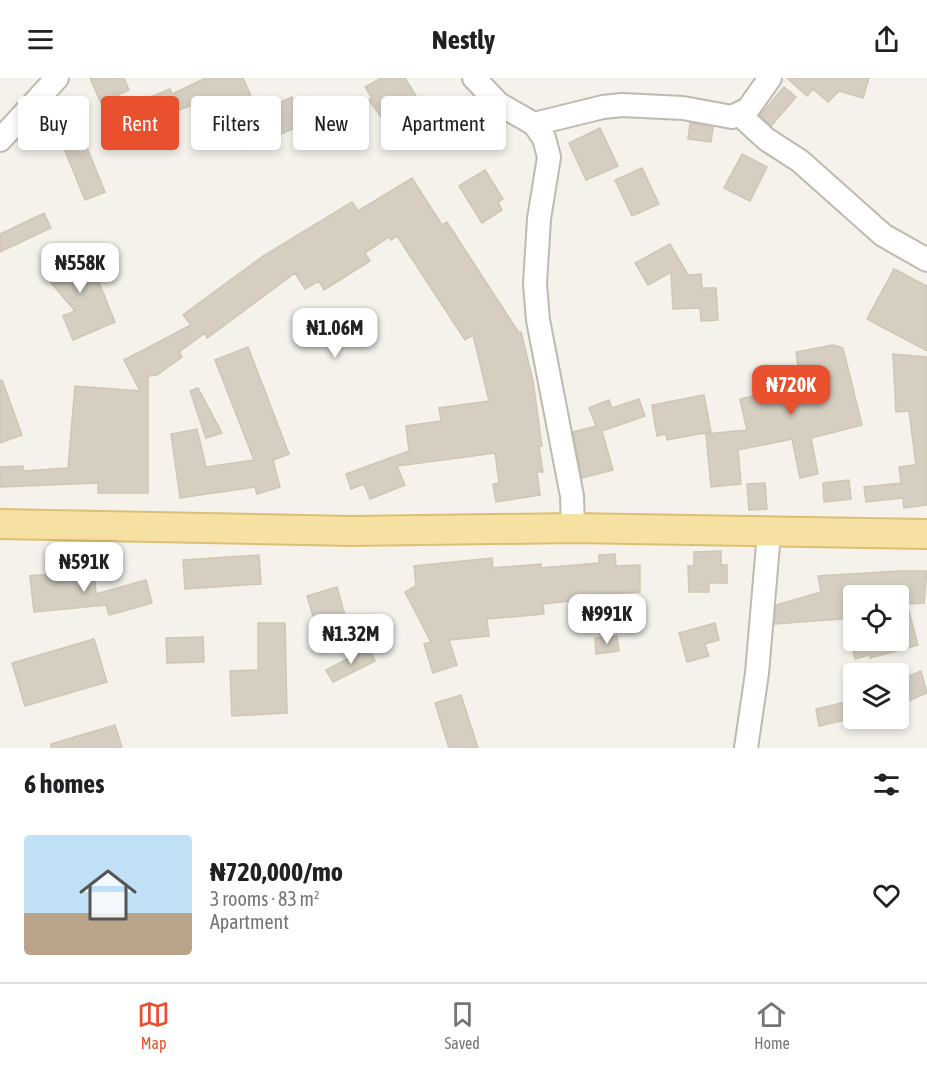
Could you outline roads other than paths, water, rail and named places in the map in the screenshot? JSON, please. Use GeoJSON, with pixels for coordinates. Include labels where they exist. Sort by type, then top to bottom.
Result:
{"type":"FeatureCollection","features":[{"type":"Feature","properties":{"kind":"main road"},"geometry":{"type":"LineString","coordinates":[[0,524],[352,531],[573,528],[927,534]]}},
{"type":"Feature","properties":{"kind":"street"},"geometry":{"type":"LineString","coordinates":[[0,140],[57,78]]}},
{"type":"Feature","properties":{"kind":"street"},"geometry":{"type":"LineString","coordinates":[[474,78],[500,104],[534,124],[544,138],[549,157],[539,219],[535,284],[538,320],[572,496],[573,528]]}},
{"type":"Feature","properties":{"kind":"street"},"geometry":{"type":"LineString","coordinates":[[534,124],[580,114],[603,106],[637,105],[683,108],[732,117],[748,109],[770,78]]}},
{"type":"Feature","properties":{"kind":"street"},"geometry":{"type":"LineString","coordinates":[[549,157],[580,114]]}},
{"type":"Feature","properties":{"kind":"street"},"geometry":{"type":"LineString","coordinates":[[740,115],[766,139],[800,160],[884,235],[927,260]]}},
{"type":"Feature","properties":{"kind":"street"},"geometry":{"type":"LineString","coordinates":[[746,748],[757,674],[769,533]]}}]}
